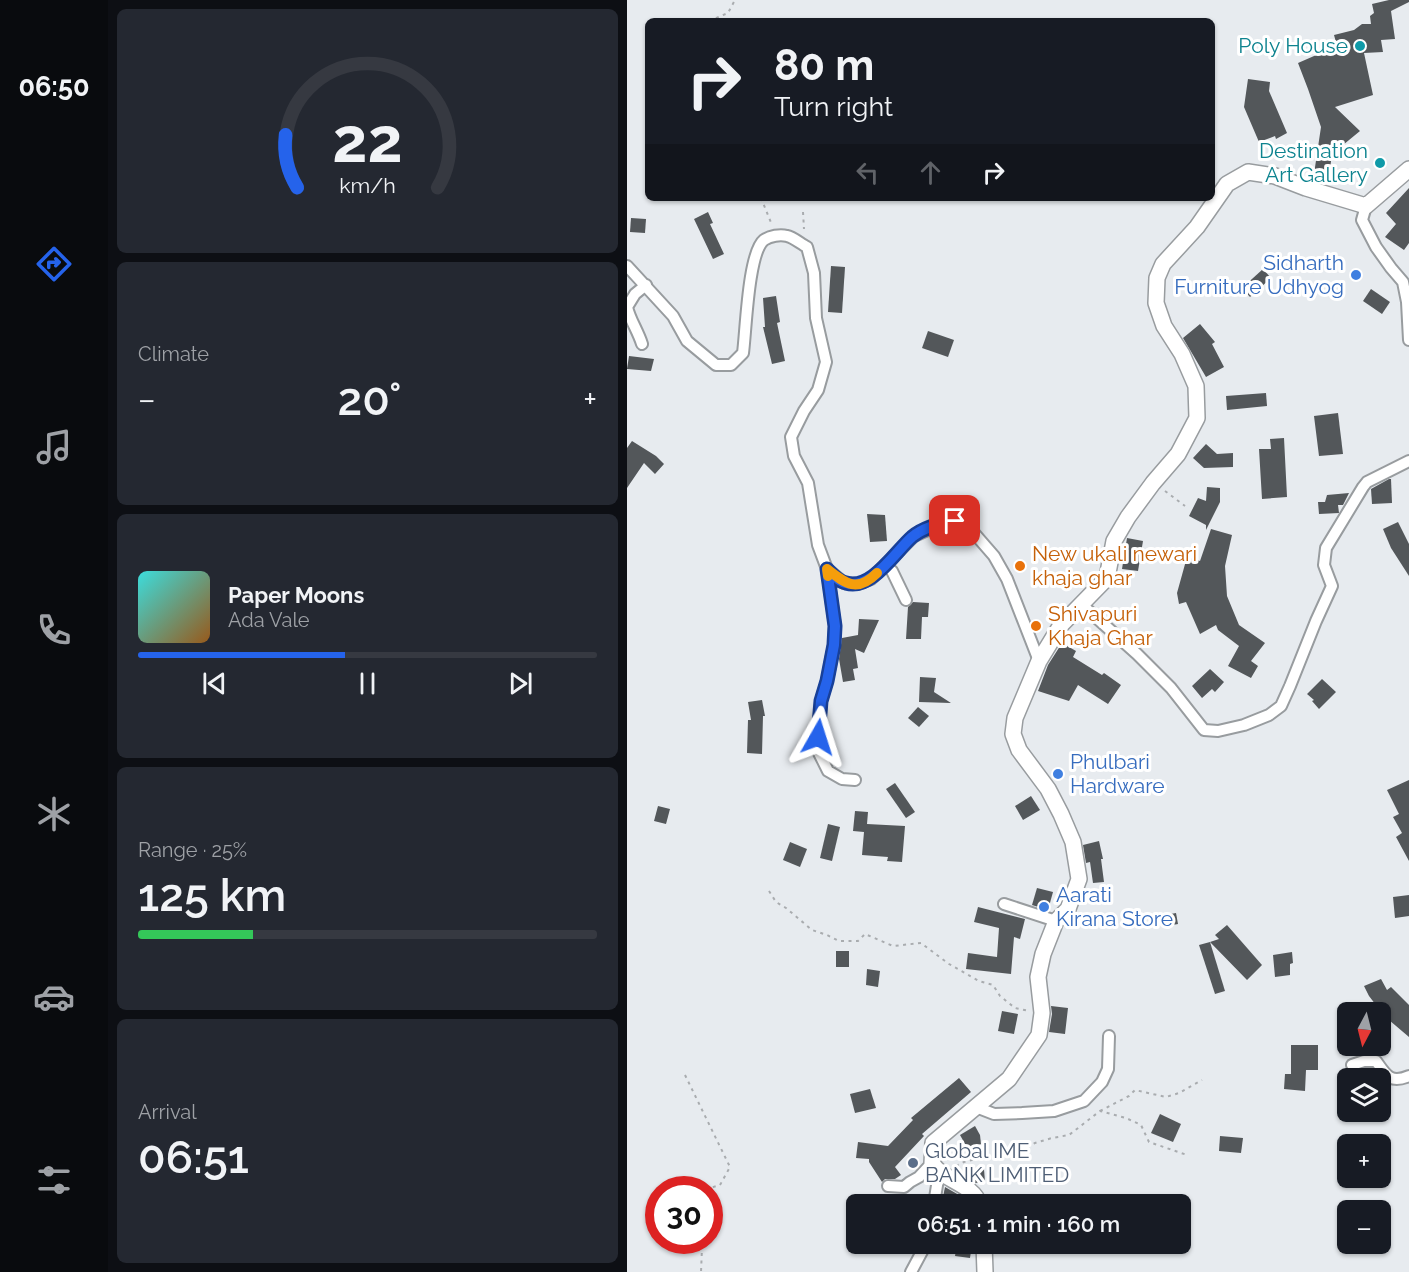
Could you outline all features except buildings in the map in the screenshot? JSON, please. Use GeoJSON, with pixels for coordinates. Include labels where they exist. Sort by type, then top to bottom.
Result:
{"type":"FeatureCollection","features":[{"type":"Feature","properties":{"kind":"street"},"geometry":{"type":"LineString","coordinates":[[1409,169],[1366,206],[1362,220],[1376,247],[1403,282],[1407,302],[1409,340]]}},
{"type":"Feature","properties":{"kind":"street"},"geometry":{"type":"LineString","coordinates":[[935,1194],[938,1170],[933,1143],[1009,1079],[1039,1035],[1042,1013],[1038,977],[1043,954],[1056,921],[1068,909],[1079,879],[1073,842],[1061,814],[1048,789],[1019,750],[1013,734],[1015,718],[1039,661],[1061,625],[1107,578],[1114,541],[1153,483],[1178,454],[1197,418],[1196,386],[1182,354],[1164,326],[1156,303],[1157,278],[1163,264],[1197,228],[1227,184],[1248,172],[1275,176],[1366,206]]}},
{"type":"Feature","properties":{"kind":"street"},"geometry":{"type":"LineString","coordinates":[[627,266],[673,316],[687,340],[715,365],[731,365],[743,353],[750,274],[755,256],[763,241],[776,236],[789,236],[807,248],[814,273],[816,318],[826,362],[818,390],[791,437],[794,456],[808,483],[818,545],[827,569],[835,626],[834,645],[821,701],[817,749],[828,771],[842,779],[855,780]]}},
{"type":"Feature","properties":{"kind":"street"},"geometry":{"type":"LineString","coordinates":[[642,344],[627,307],[635,294],[646,285]]}},
{"type":"Feature","properties":{"kind":"street"},"geometry":{"type":"LineString","coordinates":[[1081,604],[1171,688],[1205,730],[1218,731],[1244,725],[1269,715],[1281,706],[1332,586],[1324,565],[1326,548],[1367,482],[1409,461]]}},
{"type":"Feature","properties":{"kind":"street"},"geometry":{"type":"LineString","coordinates":[[827,569],[844,583],[858,584],[871,579],[914,536],[943,523],[955,521],[967,525],[994,556],[1007,579],[1039,661]]}},
{"type":"Feature","properties":{"kind":"street"},"geometry":{"type":"LineString","coordinates":[[885,565],[892,571],[906,600]]}},
{"type":"Feature","properties":{"kind":"street"},"geometry":{"type":"LineString","coordinates":[[1003,904],[1056,921]]}},
{"type":"Feature","properties":{"kind":"street"},"geometry":{"type":"LineString","coordinates":[[976,1107],[994,1114],[1022,1113],[1054,1111],[1084,1101],[1102,1082],[1108,1069],[1109,1036]]}},
{"type":"Feature","properties":{"kind":"street"},"geometry":{"type":"LineString","coordinates":[[1352,1065],[1364,1061],[1376,1061],[1392,1080],[1409,1076]]}},
{"type":"Feature","properties":{"kind":"street"},"geometry":{"type":"LineString","coordinates":[[888,1186],[904,1187],[919,1177],[938,1170]]}},
{"type":"Feature","properties":{"kind":"street"},"geometry":{"type":"LineString","coordinates":[[938,1170],[972,1194]]}},
{"type":"Feature","properties":{"kind":"street"},"geometry":{"type":"LineString","coordinates":[[911,1272],[920,1254]]}},
{"type":"Feature","properties":{"kind":"street"},"geometry":{"type":"LineString","coordinates":[[984,1254],[985,1272]]}},
{"type":"Feature","properties":{"kind":"path"},"geometry":{"type":"LineString","coordinates":[[716,18],[727,13],[735,0]]}},
{"type":"Feature","properties":{"kind":"path"},"geometry":{"type":"LineString","coordinates":[[762,201],[776,236]]}},
{"type":"Feature","properties":{"kind":"path"},"geometry":{"type":"LineString","coordinates":[[1153,483],[1185,506]]}},
{"type":"Feature","properties":{"kind":"path"},"geometry":{"type":"LineString","coordinates":[[769,891],[776,902],[812,930],[839,941],[858,941],[865,934],[893,946],[921,943],[949,964],[979,981],[993,985],[1000,996],[1015,1008],[1042,1013]]}},
{"type":"Feature","properties":{"kind":"path"},"geometry":{"type":"LineString","coordinates":[[685,1075],[730,1167],[723,1180]]}},
{"type":"Feature","properties":{"kind":"path"},"geometry":{"type":"LineString","coordinates":[[938,1170],[983,1157],[1003,1158],[1035,1143],[1068,1135],[1100,1111],[1129,1096],[1135,1090],[1166,1097],[1202,1080]]}},
{"type":"Feature","properties":{"kind":"path"},"geometry":{"type":"LineString","coordinates":[[1100,1111],[1141,1125],[1149,1142],[1187,1155]]}},
{"type":"Feature","properties":{"kind":"path"},"geometry":{"type":"LineString","coordinates":[[701,1272],[702,1254]]}},
{"type":"Feature","properties":{"kind":"slow traffic"},"geometry":{"type":"LineString","coordinates":[[828,576],[827,569],[844,583],[858,584],[871,579],[877,573]]}},
{"type":"Feature","properties":{"kind":"place","name":"Poly House"},"geometry":{"type":"Point","coordinates":[1360,46]}},
{"type":"Feature","properties":{"kind":"place","name":"Destination Art Gallery"},"geometry":{"type":"Point","coordinates":[1380,163]}},
{"type":"Feature","properties":{"kind":"place","name":"Sidharth Furniture Udhyog"},"geometry":{"type":"Point","coordinates":[1356,275]}},
{"type":"Feature","properties":{"kind":"place","name":"New ukali newari khaja ghar"},"geometry":{"type":"Point","coordinates":[1020,566]}},
{"type":"Feature","properties":{"kind":"place","name":"Shivapuri Khaja Ghar"},"geometry":{"type":"Point","coordinates":[1036,626]}},
{"type":"Feature","properties":{"kind":"place","name":"Phulbari Hardware"},"geometry":{"type":"Point","coordinates":[1058,774]}},
{"type":"Feature","properties":{"kind":"place","name":"Aarati Kirana Store"},"geometry":{"type":"Point","coordinates":[1044,907]}},
{"type":"Feature","properties":{"kind":"place","name":"Global IME BANK LIMITED"},"geometry":{"type":"Point","coordinates":[913,1163]}},
{"type":"Feature","properties":{"kind":"route"},"geometry":{"type":"LineString","coordinates":[[818,737],[821,701],[834,645],[835,626],[827,569],[844,583],[858,584],[871,579],[914,536],[943,523],[955,521]]}}]}
